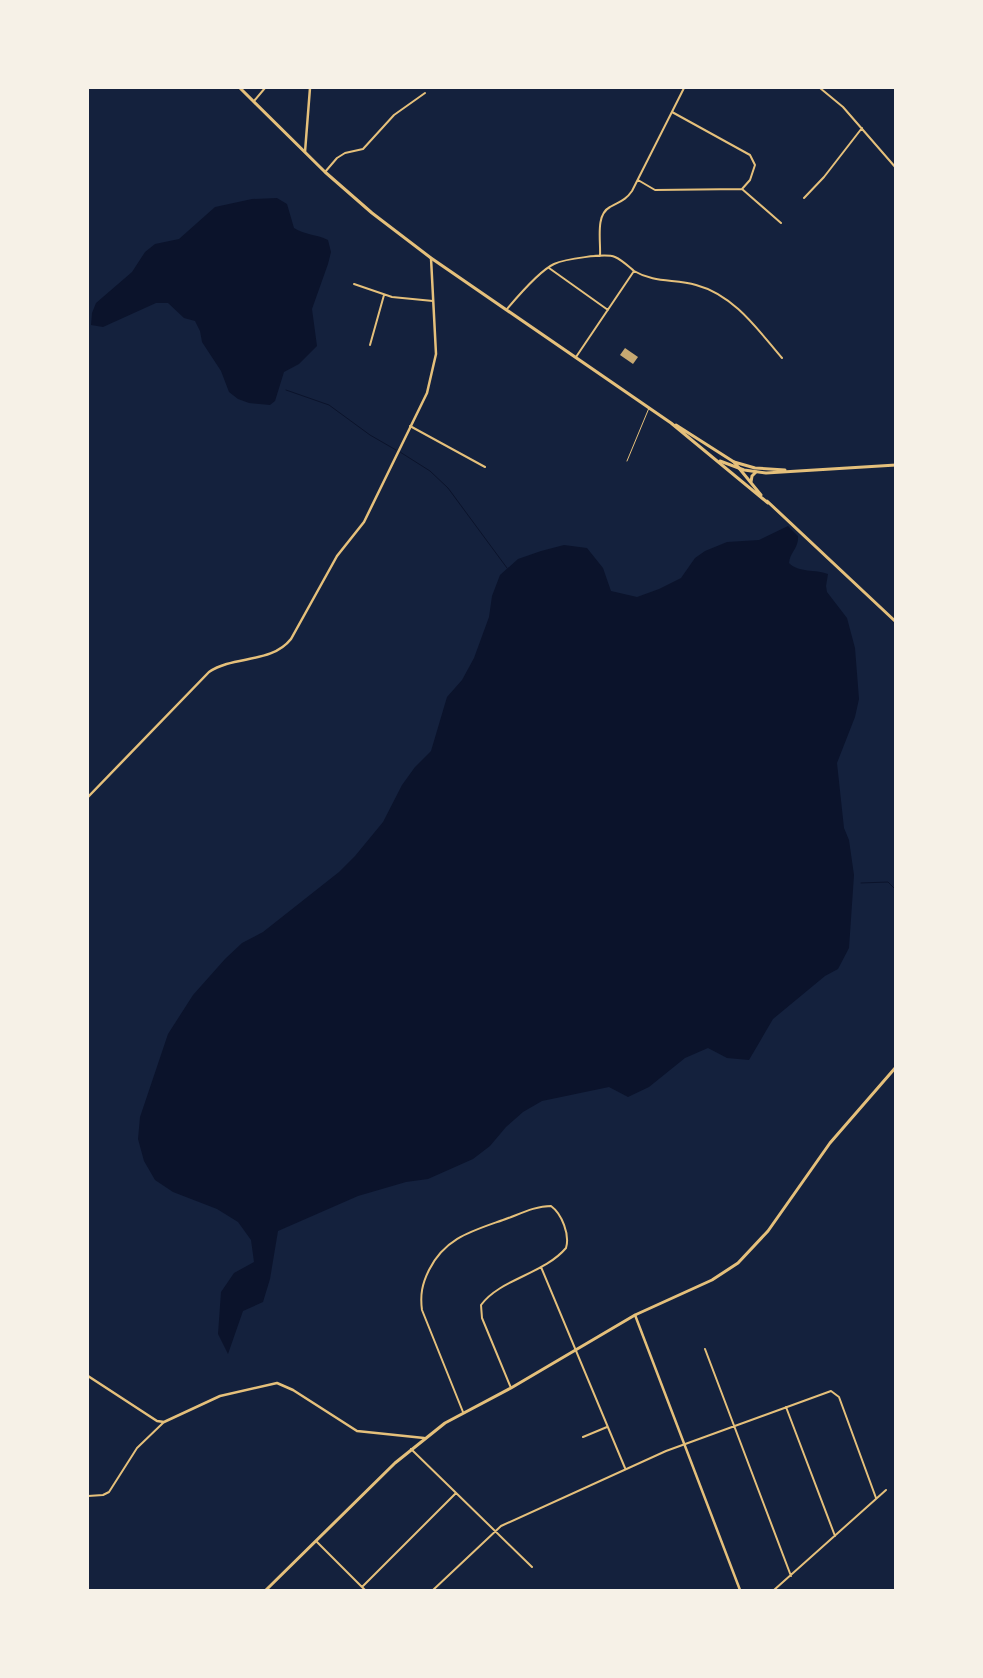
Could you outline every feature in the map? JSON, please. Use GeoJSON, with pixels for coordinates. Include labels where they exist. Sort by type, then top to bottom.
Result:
{"type":"FeatureCollection","features":[{"type":"Feature","properties":{"kind":"main road"},"geometry":{"type":"LineString","coordinates":[[240,88],[325,172],[364,206],[431,258],[671,423],[734,462],[755,468],[789,471]]}},
{"type":"Feature","properties":{"kind":"main road"},"geometry":{"type":"LineString","coordinates":[[671,423],[720,461],[768,503],[896,622]]}},
{"type":"Feature","properties":{"kind":"main road"},"geometry":{"type":"LineString","coordinates":[[720,461],[756,472],[778,473],[896,464]]}},
{"type":"Feature","properties":{"kind":"main road"},"geometry":{"type":"LineString","coordinates":[[734,462],[768,503]]}},
{"type":"Feature","properties":{"kind":"main road"},"geometry":{"type":"LineString","coordinates":[[751,483],[751,478],[756,472]]}},
{"type":"Feature","properties":{"kind":"main road"},"geometry":{"type":"LineString","coordinates":[[266,1590],[424,1438],[463,1412],[511,1388],[635,1315],[712,1280],[738,1263],[754,1248],[826,1148],[896,1068]]}},
{"type":"Feature","properties":{"kind":"street"},"geometry":{"type":"LineString","coordinates":[[254,102],[265,88]]}},
{"type":"Feature","properties":{"kind":"street"},"geometry":{"type":"LineString","coordinates":[[305,152],[310,88]]}},
{"type":"Feature","properties":{"kind":"street"},"geometry":{"type":"LineString","coordinates":[[600,256],[601,217],[605,210],[625,200],[638,180],[684,88]]}},
{"type":"Feature","properties":{"kind":"street"},"geometry":{"type":"LineString","coordinates":[[820,88],[844,107],[896,168]]}},
{"type":"Feature","properties":{"kind":"street"},"geometry":{"type":"LineString","coordinates":[[325,172],[337,158],[345,153],[363,149],[394,115],[425,93]]}},
{"type":"Feature","properties":{"kind":"street"},"geometry":{"type":"LineString","coordinates":[[672,112],[750,155],[754,160],[754,171],[742,189]]}},
{"type":"Feature","properties":{"kind":"street"},"geometry":{"type":"LineString","coordinates":[[804,198],[824,177],[862,128]]}},
{"type":"Feature","properties":{"kind":"street"},"geometry":{"type":"LineString","coordinates":[[638,180],[656,190],[742,189],[781,223]]}},
{"type":"Feature","properties":{"kind":"street"},"geometry":{"type":"LineString","coordinates":[[506,309],[548,267],[562,262],[600,256],[614,257],[634,271],[652,280],[681,281],[698,285],[732,302],[782,358]]}},
{"type":"Feature","properties":{"kind":"street"},"geometry":{"type":"LineString","coordinates":[[88,797],[209,672],[220,666],[269,654],[286,644],[337,556],[368,516],[427,393],[434,371],[436,354],[431,258]]}},
{"type":"Feature","properties":{"kind":"street"},"geometry":{"type":"LineString","coordinates":[[548,267],[608,310]]}},
{"type":"Feature","properties":{"kind":"street"},"geometry":{"type":"LineString","coordinates":[[576,358],[634,271]]}},
{"type":"Feature","properties":{"kind":"street"},"geometry":{"type":"LineString","coordinates":[[354,284],[384,295],[433,301]]}},
{"type":"Feature","properties":{"kind":"street"},"geometry":{"type":"LineString","coordinates":[[370,345],[384,295]]}},
{"type":"Feature","properties":{"kind":"street"},"geometry":{"type":"LineString","coordinates":[[410,426],[484,467]]}},
{"type":"Feature","properties":{"kind":"street"},"geometry":{"type":"LineString","coordinates":[[463,1412],[422,1310],[420,1298],[422,1287],[432,1264],[449,1243],[473,1230],[533,1209],[551,1206],[560,1216],[567,1238],[567,1245],[563,1252],[502,1289],[481,1305],[482,1318],[511,1388]]}},
{"type":"Feature","properties":{"kind":"street"},"geometry":{"type":"LineString","coordinates":[[541,1267],[625,1469]]}},
{"type":"Feature","properties":{"kind":"street"},"geometry":{"type":"LineString","coordinates":[[635,1315],[740,1590]]}},
{"type":"Feature","properties":{"kind":"street"},"geometry":{"type":"LineString","coordinates":[[705,1349],[790,1576]]}},
{"type":"Feature","properties":{"kind":"street"},"geometry":{"type":"LineString","coordinates":[[88,1376],[152,1418],[164,1422]]}},
{"type":"Feature","properties":{"kind":"street"},"geometry":{"type":"LineString","coordinates":[[88,1496],[103,1496],[109,1492],[137,1448],[164,1422],[220,1396],[277,1383],[293,1390],[357,1431],[424,1438]]}},
{"type":"Feature","properties":{"kind":"street"},"geometry":{"type":"LineString","coordinates":[[434,1590],[494,1532],[508,1523],[684,1444],[831,1391],[839,1397],[876,1498]]}},
{"type":"Feature","properties":{"kind":"street"},"geometry":{"type":"LineString","coordinates":[[786,1407],[835,1536]]}},
{"type":"Feature","properties":{"kind":"street"},"geometry":{"type":"LineString","coordinates":[[583,1437],[607,1427]]}},
{"type":"Feature","properties":{"kind":"street"},"geometry":{"type":"LineString","coordinates":[[411,1449],[532,1567]]}},
{"type":"Feature","properties":{"kind":"street"},"geometry":{"type":"LineString","coordinates":[[774,1590],[886,1490]]}},
{"type":"Feature","properties":{"kind":"street"},"geometry":{"type":"LineString","coordinates":[[362,1587],[456,1493]]}},
{"type":"Feature","properties":{"kind":"street"},"geometry":{"type":"LineString","coordinates":[[316,1542],[365,1590]]}},
{"type":"Feature","properties":{"kind":"lane"},"geometry":{"type":"LineString","coordinates":[[627,461],[649,408]]}},
{"type":"Feature","properties":{"kind":"water"},"geometry":{"type":"Polygon","coordinates":[[[277,198],[287,204],[294,228],[328,240],[331,252],[312,309],[317,346],[299,364],[284,372],[275,401],[270,405],[249,403],[238,399],[229,392],[221,371],[202,342],[200,331],[195,321],[184,318],[168,303],[156,303],[103,327],[91,325],[92,313],[96,303],[132,272],[145,252],[155,244],[179,239],[215,207],[252,199],[277,198]]]}},
{"type":"Feature","properties":{"kind":"water"},"geometry":{"type":"Polygon","coordinates":[[[788,526],[798,536],[797,544],[789,563],[802,570],[828,574],[827,592],[847,618],[855,648],[859,699],[855,717],[837,763],[844,828],[849,840],[854,875],[849,948],[838,969],[825,976],[773,1019],[749,1060],[727,1058],[708,1048],[685,1058],[649,1087],[628,1097],[609,1087],[542,1101],[523,1112],[506,1127],[490,1146],[473,1159],[428,1179],[406,1182],[358,1196],[278,1231],[270,1279],[263,1302],[243,1311],[228,1354],[218,1334],[221,1292],[234,1273],[254,1262],[251,1240],[238,1222],[217,1209],[173,1192],[155,1180],[144,1161],[138,1139],[140,1117],[168,1034],[193,995],[242,943],[263,932],[339,872],[383,822],[402,785],[415,767],[431,751],[447,697],[462,680],[474,658],[489,617],[492,596],[500,575],[518,559],[564,545],[587,548],[603,568],[611,591],[637,597],[681,578],[695,558],[705,551],[727,542],[759,540],[788,526]]]}},
{"type":"Feature","properties":{"kind":"building"},"geometry":{"type":"Polygon","coordinates":[[[625,348],[638,357],[633,364],[620,355],[625,348]]]}},
{"type":"Feature","properties":{"kind":"waterway"},"geometry":{"type":"LineString","coordinates":[[286,390],[329,405],[370,435],[396,450]]}},
{"type":"Feature","properties":{"kind":"waterway"},"geometry":{"type":"LineString","coordinates":[[400,452],[430,471],[448,488],[507,568]]}},
{"type":"Feature","properties":{"kind":"waterway"},"geometry":{"type":"LineString","coordinates":[[861,883],[888,882],[896,890]]}}]}
